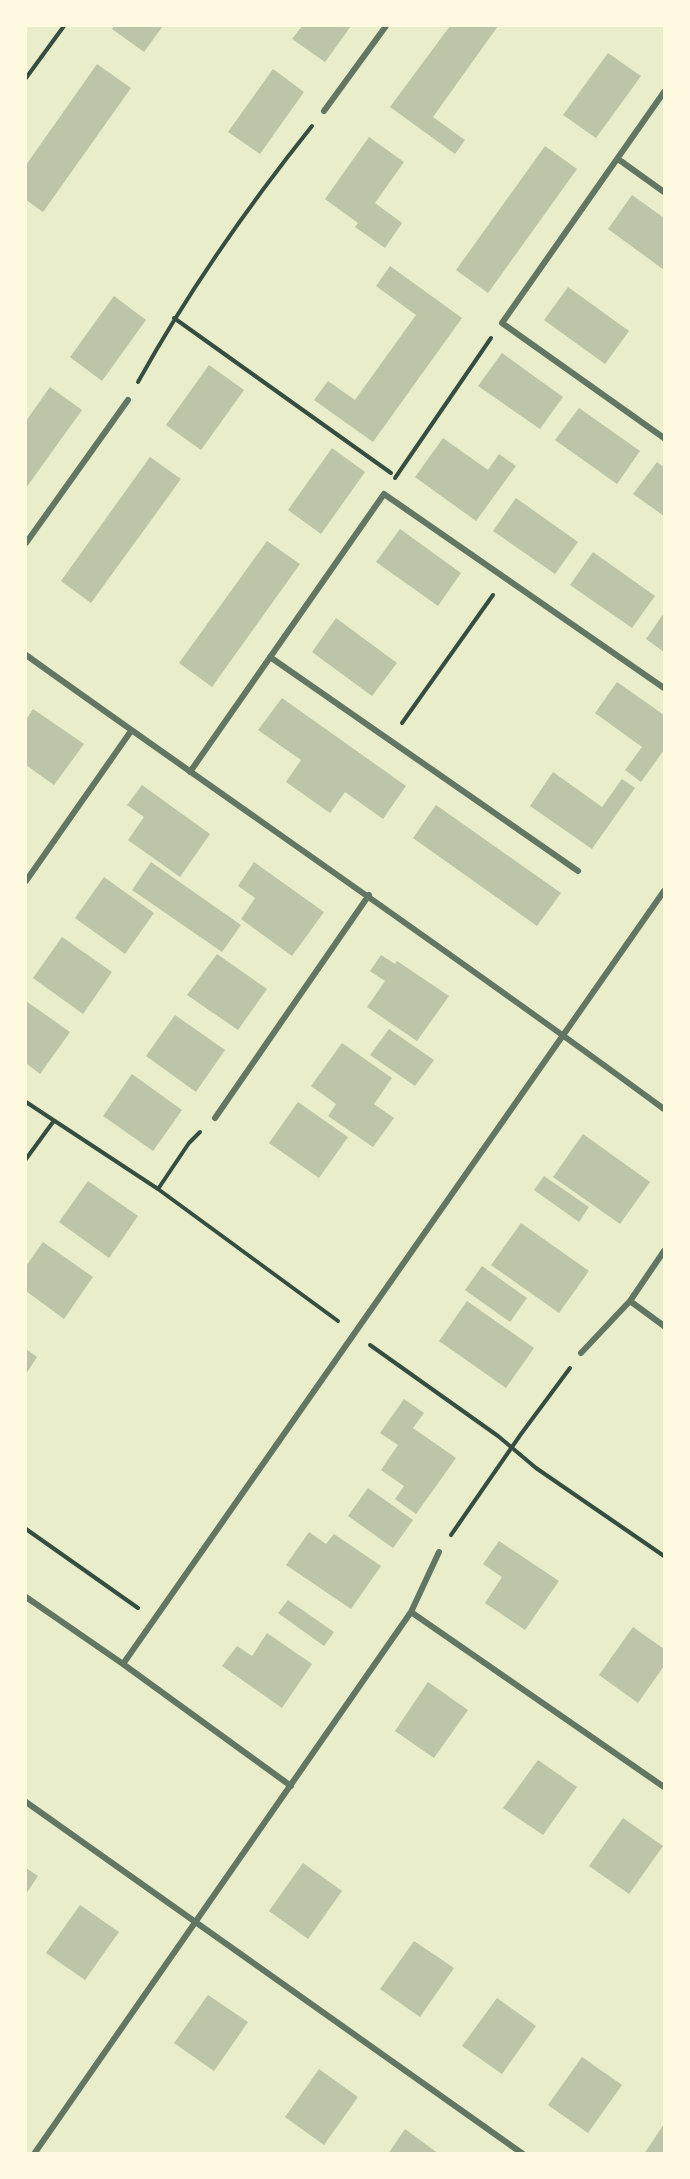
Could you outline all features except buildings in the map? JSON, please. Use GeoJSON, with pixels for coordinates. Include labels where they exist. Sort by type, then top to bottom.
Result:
{"type":"FeatureCollection","features":[{"type":"Feature","properties":{"kind":"street"},"geometry":{"type":"LineString","coordinates":[[324,111],[386,26]]}},
{"type":"Feature","properties":{"kind":"street"},"geometry":{"type":"LineString","coordinates":[[664,92],[502,323],[664,438]]}},
{"type":"Feature","properties":{"kind":"street"},"geometry":{"type":"LineString","coordinates":[[618,159],[664,192]]}},
{"type":"Feature","properties":{"kind":"street"},"geometry":{"type":"LineString","coordinates":[[26,543],[128,400]]}},
{"type":"Feature","properties":{"kind":"street"},"geometry":{"type":"LineString","coordinates":[[190,772],[384,494],[664,688]]}},
{"type":"Feature","properties":{"kind":"street"},"geometry":{"type":"LineString","coordinates":[[26,655],[131,731],[369,895],[664,1109]]}},
{"type":"Feature","properties":{"kind":"street"},"geometry":{"type":"LineString","coordinates":[[270,657],[578,871]]}},
{"type":"Feature","properties":{"kind":"street"},"geometry":{"type":"LineString","coordinates":[[26,881],[131,731]]}},
{"type":"Feature","properties":{"kind":"street"},"geometry":{"type":"LineString","coordinates":[[123,1664],[664,891]]}},
{"type":"Feature","properties":{"kind":"street"},"geometry":{"type":"LineString","coordinates":[[215,1118],[369,895]]}},
{"type":"Feature","properties":{"kind":"street"},"geometry":{"type":"LineString","coordinates":[[581,1353],[630,1301],[664,1251]]}},
{"type":"Feature","properties":{"kind":"street"},"geometry":{"type":"LineString","coordinates":[[630,1301],[664,1326]]}},
{"type":"Feature","properties":{"kind":"street"},"geometry":{"type":"LineString","coordinates":[[34,2154],[411,1612],[439,1552]]}},
{"type":"Feature","properties":{"kind":"street"},"geometry":{"type":"LineString","coordinates":[[26,1597],[291,1786]]}},
{"type":"Feature","properties":{"kind":"street"},"geometry":{"type":"LineString","coordinates":[[411,1612],[664,1787]]}},
{"type":"Feature","properties":{"kind":"street"},"geometry":{"type":"LineString","coordinates":[[26,1802],[523,2154]]}},
{"type":"Feature","properties":{"kind":"path"},"geometry":{"type":"LineString","coordinates":[[26,78],[64,26]]}},
{"type":"Feature","properties":{"kind":"path"},"geometry":{"type":"LineString","coordinates":[[128,400],[174,318],[284,161],[324,111]]}},
{"type":"Feature","properties":{"kind":"path"},"geometry":{"type":"LineString","coordinates":[[174,318],[396,477]]}},
{"type":"Feature","properties":{"kind":"path"},"geometry":{"type":"LineString","coordinates":[[384,494],[502,323]]}},
{"type":"Feature","properties":{"kind":"path"},"geometry":{"type":"LineString","coordinates":[[391,739],[505,577]]}},
{"type":"Feature","properties":{"kind":"path"},"geometry":{"type":"LineString","coordinates":[[158,1190],[189,1143],[215,1118]]}},
{"type":"Feature","properties":{"kind":"path"},"geometry":{"type":"LineString","coordinates":[[26,1159],[52,1122]]}},
{"type":"Feature","properties":{"kind":"path"},"geometry":{"type":"LineString","coordinates":[[439,1552],[581,1353]]}},
{"type":"Feature","properties":{"kind":"path"},"geometry":{"type":"LineString","coordinates":[[26,1529],[154,1619]]}}]}
